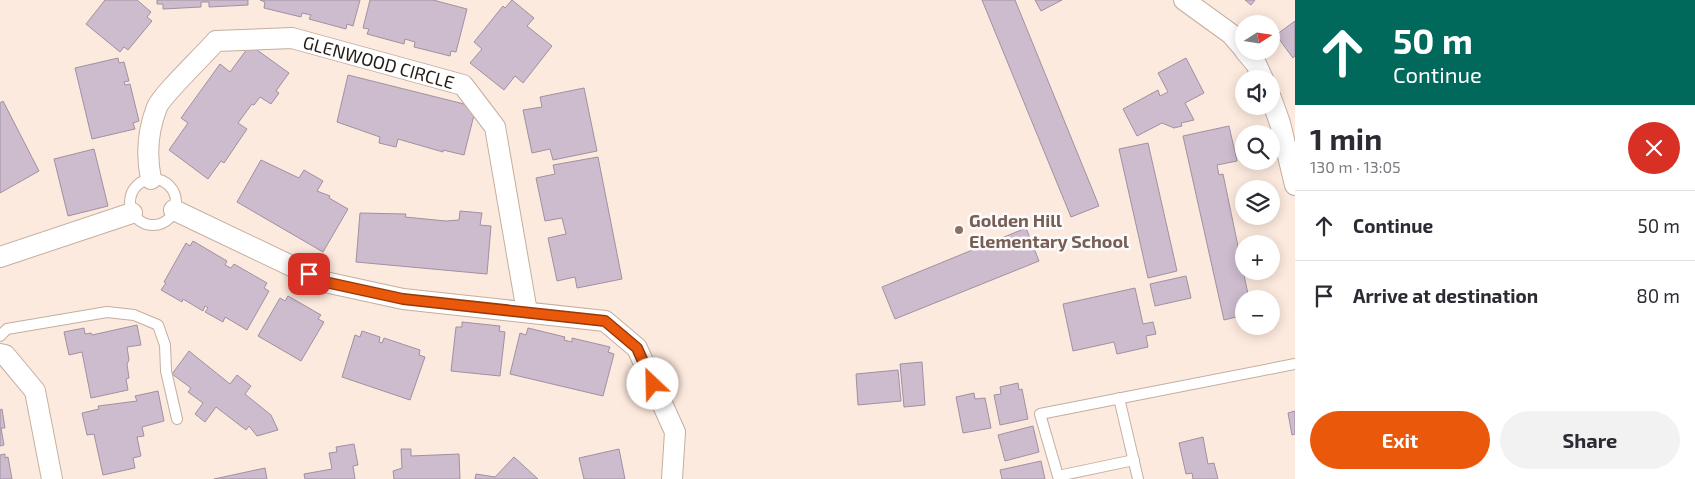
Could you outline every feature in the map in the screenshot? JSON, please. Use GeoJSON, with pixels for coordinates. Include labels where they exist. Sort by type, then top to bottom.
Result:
{"type":"FeatureCollection","features":[{"type":"Feature","properties":{"kind":"street"},"geometry":{"type":"LineString","coordinates":[[1184,0],[1235,39]]}},
{"type":"Feature","properties":{"kind":"street","name":"GLENWOOD CIRCLE"},"geometry":{"type":"LineString","coordinates":[[151,179],[147,160],[149,138],[157,105],[216,41],[292,38],[463,85],[496,127],[527,312]]}},
{"type":"Feature","properties":{"kind":"street"},"geometry":{"type":"LineString","coordinates":[[1277,115],[1295,185]]}},
{"type":"Feature","properties":{"kind":"street"},"geometry":{"type":"LineString","coordinates":[[174,210],[325,282],[403,299],[605,321],[637,348],[675,432],[672,479]]}},
{"type":"Feature","properties":{"kind":"street"},"geometry":{"type":"LineString","coordinates":[[0,257],[132,213]]}},
{"type":"Feature","properties":{"kind":"street"},"geometry":{"type":"LineString","coordinates":[[0,354],[5,354],[35,391],[52,479]]}},
{"type":"Feature","properties":{"kind":"lane"},"geometry":{"type":"LineString","coordinates":[[151,179],[165,183],[171,188],[176,202],[171,217],[158,225],[143,223],[132,213],[130,206],[132,191],[143,181],[151,179]]}},
{"type":"Feature","properties":{"kind":"lane"},"geometry":{"type":"LineString","coordinates":[[0,336],[7,329],[107,312],[134,315],[158,325],[165,346],[166,370],[177,419]]}},
{"type":"Feature","properties":{"kind":"lane"},"geometry":{"type":"LineString","coordinates":[[1134,460],[1058,476],[1040,414],[1292,365]]}},
{"type":"Feature","properties":{"kind":"lane"},"geometry":{"type":"LineString","coordinates":[[1119,398],[1138,479]]}},
{"type":"Feature","properties":{"kind":"building"},"geometry":{"type":"Polygon","coordinates":[[[105,0],[137,0],[151,12],[147,17],[152,21],[128,50],[124,47],[120,52],[86,24],[105,0]]]}},
{"type":"Feature","properties":{"kind":"building"},"geometry":{"type":"Polygon","coordinates":[[[157,0],[248,0],[248,5],[209,7],[209,2],[201,2],[201,7],[163,9],[163,4],[157,4],[157,0]]]}},
{"type":"Feature","properties":{"kind":"building"},"geometry":{"type":"Polygon","coordinates":[[[260,0],[360,0],[353,26],[347,24],[346,29],[309,19],[311,15],[302,13],[301,17],[264,8],[265,2],[260,0]]]}},
{"type":"Feature","properties":{"kind":"building"},"geometry":{"type":"Polygon","coordinates":[[[370,0],[433,0],[467,9],[456,52],[451,51],[450,56],[414,47],[415,42],[405,39],[404,44],[367,34],[369,29],[363,28],[370,0]]]}},
{"type":"Feature","properties":{"kind":"building"},"geometry":{"type":"Polygon","coordinates":[[[512,0],[534,18],[527,26],[552,46],[523,83],[515,76],[504,90],[470,63],[482,49],[474,42],[503,6],[505,8],[512,0]]]}},
{"type":"Feature","properties":{"kind":"building"},"geometry":{"type":"Polygon","coordinates":[[[982,0],[1015,0],[1099,206],[1071,217],[982,0]]]}},
{"type":"Feature","properties":{"kind":"building"},"geometry":{"type":"Polygon","coordinates":[[[1035,0],[1062,0],[1041,11],[1035,0]]]}},
{"type":"Feature","properties":{"kind":"building"},"geometry":{"type":"Polygon","coordinates":[[[1245,0],[1255,0],[1251,5],[1245,0]]]}},
{"type":"Feature","properties":{"kind":"building"},"geometry":{"type":"Polygon","coordinates":[[[1295,21],[1295,56],[1293,58],[1280,40],[1280,32],[1295,21]]]}},
{"type":"Feature","properties":{"kind":"building"},"geometry":{"type":"Polygon","coordinates":[[[250,45],[289,73],[276,91],[279,93],[271,104],[260,97],[254,105],[252,104],[238,123],[247,129],[224,163],[221,161],[208,179],[169,150],[188,123],[181,118],[220,64],[230,72],[250,45]]]}},
{"type":"Feature","properties":{"kind":"building"},"geometry":{"type":"Polygon","coordinates":[[[118,58],[119,63],[124,62],[129,81],[124,82],[125,85],[130,84],[139,121],[133,123],[135,129],[92,139],[75,68],[118,58]]]}},
{"type":"Feature","properties":{"kind":"building"},"geometry":{"type":"Polygon","coordinates":[[[1186,58],[1204,93],[1185,103],[1194,120],[1181,123],[1182,126],[1174,128],[1162,123],[1137,136],[1123,109],[1158,90],[1160,96],[1168,92],[1158,73],[1186,58]]]}},
{"type":"Feature","properties":{"kind":"building"},"geometry":{"type":"Polygon","coordinates":[[[348,75],[476,107],[464,155],[443,150],[443,152],[398,139],[396,147],[379,143],[380,137],[337,122],[348,75]]]}},
{"type":"Feature","properties":{"kind":"building"},"geometry":{"type":"Polygon","coordinates":[[[584,88],[597,151],[553,160],[550,149],[532,153],[523,110],[542,107],[540,97],[584,88]]]}},
{"type":"Feature","properties":{"kind":"building"},"geometry":{"type":"Polygon","coordinates":[[[3,101],[39,171],[0,193],[0,103],[3,101]]]}},
{"type":"Feature","properties":{"kind":"building"},"geometry":{"type":"Polygon","coordinates":[[[1229,126],[1235,152],[1235,161],[1217,165],[1219,175],[1223,174],[1236,235],[1235,280],[1245,280],[1247,290],[1235,290],[1235,317],[1224,320],[1183,136],[1229,126]]]}},
{"type":"Feature","properties":{"kind":"building"},"geometry":{"type":"Polygon","coordinates":[[[1148,143],[1177,271],[1148,278],[1119,149],[1148,143]]]}},
{"type":"Feature","properties":{"kind":"building"},"geometry":{"type":"Polygon","coordinates":[[[94,149],[108,206],[68,216],[54,159],[94,149]]]}},
{"type":"Feature","properties":{"kind":"building"},"geometry":{"type":"Polygon","coordinates":[[[598,157],[622,279],[577,288],[575,277],[557,281],[548,238],[566,234],[562,218],[545,221],[536,178],[555,174],[553,165],[598,157]]]}},
{"type":"Feature","properties":{"kind":"building"},"geometry":{"type":"Polygon","coordinates":[[[261,160],[299,178],[304,170],[323,181],[317,191],[330,196],[329,198],[348,209],[323,252],[237,202],[261,160]]]}},
{"type":"Feature","properties":{"kind":"building"},"geometry":{"type":"Polygon","coordinates":[[[460,211],[482,213],[480,225],[491,226],[487,274],[356,262],[360,213],[406,214],[405,217],[446,221],[459,220],[460,211]]]}},
{"type":"Feature","properties":{"kind":"building"},"geometry":{"type":"Polygon","coordinates":[[[1026,228],[1039,261],[895,319],[882,287],[1026,228]]]}},
{"type":"Feature","properties":{"kind":"building"},"geometry":{"type":"Polygon","coordinates":[[[193,241],[227,261],[225,265],[231,268],[234,264],[267,283],[264,288],[269,291],[247,330],[225,317],[223,322],[205,312],[208,308],[205,306],[203,311],[183,299],[182,302],[161,290],[186,243],[190,246],[193,241]]]}},
{"type":"Feature","properties":{"kind":"building"},"geometry":{"type":"Polygon","coordinates":[[[1186,276],[1191,298],[1155,306],[1150,284],[1186,276]]]}},
{"type":"Feature","properties":{"kind":"building"},"geometry":{"type":"Polygon","coordinates":[[[1135,288],[1143,324],[1153,322],[1156,334],[1146,336],[1148,347],[1117,354],[1114,342],[1073,351],[1063,304],[1135,288]]]}},
{"type":"Feature","properties":{"kind":"building"},"geometry":{"type":"Polygon","coordinates":[[[288,296],[321,315],[318,319],[324,322],[301,361],[258,336],[280,298],[285,301],[288,296]]]}},
{"type":"Feature","properties":{"kind":"building"},"geometry":{"type":"Polygon","coordinates":[[[462,322],[500,326],[499,331],[505,332],[500,376],[451,371],[456,327],[462,327],[462,322]]]}},
{"type":"Feature","properties":{"kind":"building"},"geometry":{"type":"Polygon","coordinates":[[[137,325],[141,345],[127,347],[129,378],[126,379],[128,390],[91,398],[82,352],[69,355],[64,332],[84,328],[85,334],[91,333],[92,335],[137,325]]]}},
{"type":"Feature","properties":{"kind":"building"},"geometry":{"type":"Polygon","coordinates":[[[528,328],[565,337],[564,340],[572,342],[572,338],[610,347],[608,352],[614,354],[603,396],[510,374],[520,333],[526,335],[528,328]]]}},
{"type":"Feature","properties":{"kind":"building"},"geometry":{"type":"Polygon","coordinates":[[[362,331],[380,337],[379,342],[382,343],[384,338],[420,350],[419,355],[425,357],[410,400],[342,377],[355,335],[360,337],[362,331]]]}},
{"type":"Feature","properties":{"kind":"building"},"geometry":{"type":"Polygon","coordinates":[[[189,351],[230,384],[237,375],[251,386],[245,394],[271,415],[278,430],[257,436],[249,426],[246,430],[216,407],[205,422],[195,414],[203,403],[188,392],[191,388],[172,374],[189,351]]]}},
{"type":"Feature","properties":{"kind":"building"},"geometry":{"type":"Polygon","coordinates":[[[922,362],[925,405],[904,407],[900,364],[922,362]]]}},
{"type":"Feature","properties":{"kind":"building"},"geometry":{"type":"Polygon","coordinates":[[[898,370],[901,401],[858,405],[856,374],[898,370]]]}},
{"type":"Feature","properties":{"kind":"building"},"geometry":{"type":"Polygon","coordinates":[[[1018,383],[1019,390],[1022,389],[1028,419],[1000,425],[994,395],[1001,394],[1000,387],[1018,383]]]}},
{"type":"Feature","properties":{"kind":"building"},"geometry":{"type":"Polygon","coordinates":[[[158,391],[164,421],[142,427],[144,436],[137,437],[141,456],[133,458],[135,468],[103,475],[94,434],[87,435],[82,413],[99,409],[98,406],[137,401],[135,396],[158,391]]]}},
{"type":"Feature","properties":{"kind":"building"},"geometry":{"type":"Polygon","coordinates":[[[974,393],[975,399],[985,398],[991,428],[963,433],[956,397],[974,393]]]}},
{"type":"Feature","properties":{"kind":"building"},"geometry":{"type":"Polygon","coordinates":[[[2,409],[5,428],[1,428],[4,445],[0,446],[0,410],[2,409]]]}},
{"type":"Feature","properties":{"kind":"building"},"geometry":{"type":"Polygon","coordinates":[[[1295,411],[1295,434],[1292,435],[1288,413],[1295,411]]]}},
{"type":"Feature","properties":{"kind":"building"},"geometry":{"type":"Polygon","coordinates":[[[1033,426],[1039,452],[1005,461],[998,435],[1033,426]]]}},
{"type":"Feature","properties":{"kind":"building"},"geometry":{"type":"Polygon","coordinates":[[[1203,437],[1208,464],[1214,463],[1218,479],[1193,479],[1192,473],[1186,474],[1179,443],[1203,437]]]}},
{"type":"Feature","properties":{"kind":"building"},"geometry":{"type":"Polygon","coordinates":[[[354,444],[358,465],[353,466],[355,479],[305,479],[304,474],[332,469],[329,453],[337,452],[336,447],[354,444]]]}},
{"type":"Feature","properties":{"kind":"building"},"geometry":{"type":"Polygon","coordinates":[[[401,449],[411,449],[411,456],[459,454],[460,479],[394,479],[393,471],[402,468],[401,449]]]}},
{"type":"Feature","properties":{"kind":"building"},"geometry":{"type":"Polygon","coordinates":[[[619,449],[625,479],[584,479],[579,458],[619,449]]]}},
{"type":"Feature","properties":{"kind":"building"},"geometry":{"type":"Polygon","coordinates":[[[5,454],[5,458],[8,457],[12,479],[0,479],[0,455],[5,454]]]}},
{"type":"Feature","properties":{"kind":"building"},"geometry":{"type":"Polygon","coordinates":[[[514,457],[538,479],[475,479],[476,474],[495,477],[514,457]]]}},
{"type":"Feature","properties":{"kind":"building"},"geometry":{"type":"Polygon","coordinates":[[[1041,461],[1045,479],[1002,479],[1000,470],[1041,461]]]}},
{"type":"Feature","properties":{"kind":"building"},"geometry":{"type":"Polygon","coordinates":[[[265,468],[267,479],[214,479],[265,468]]]}},
{"type":"Feature","properties":{"kind":"place","name":"Golden Hill Elementary School"},"geometry":{"type":"Point","coordinates":[959,230]}},
{"type":"Feature","properties":{"kind":"route"},"geometry":{"type":"LineString","coordinates":[[309,274],[325,282],[403,299],[605,321],[637,348],[653,384]]}}]}
